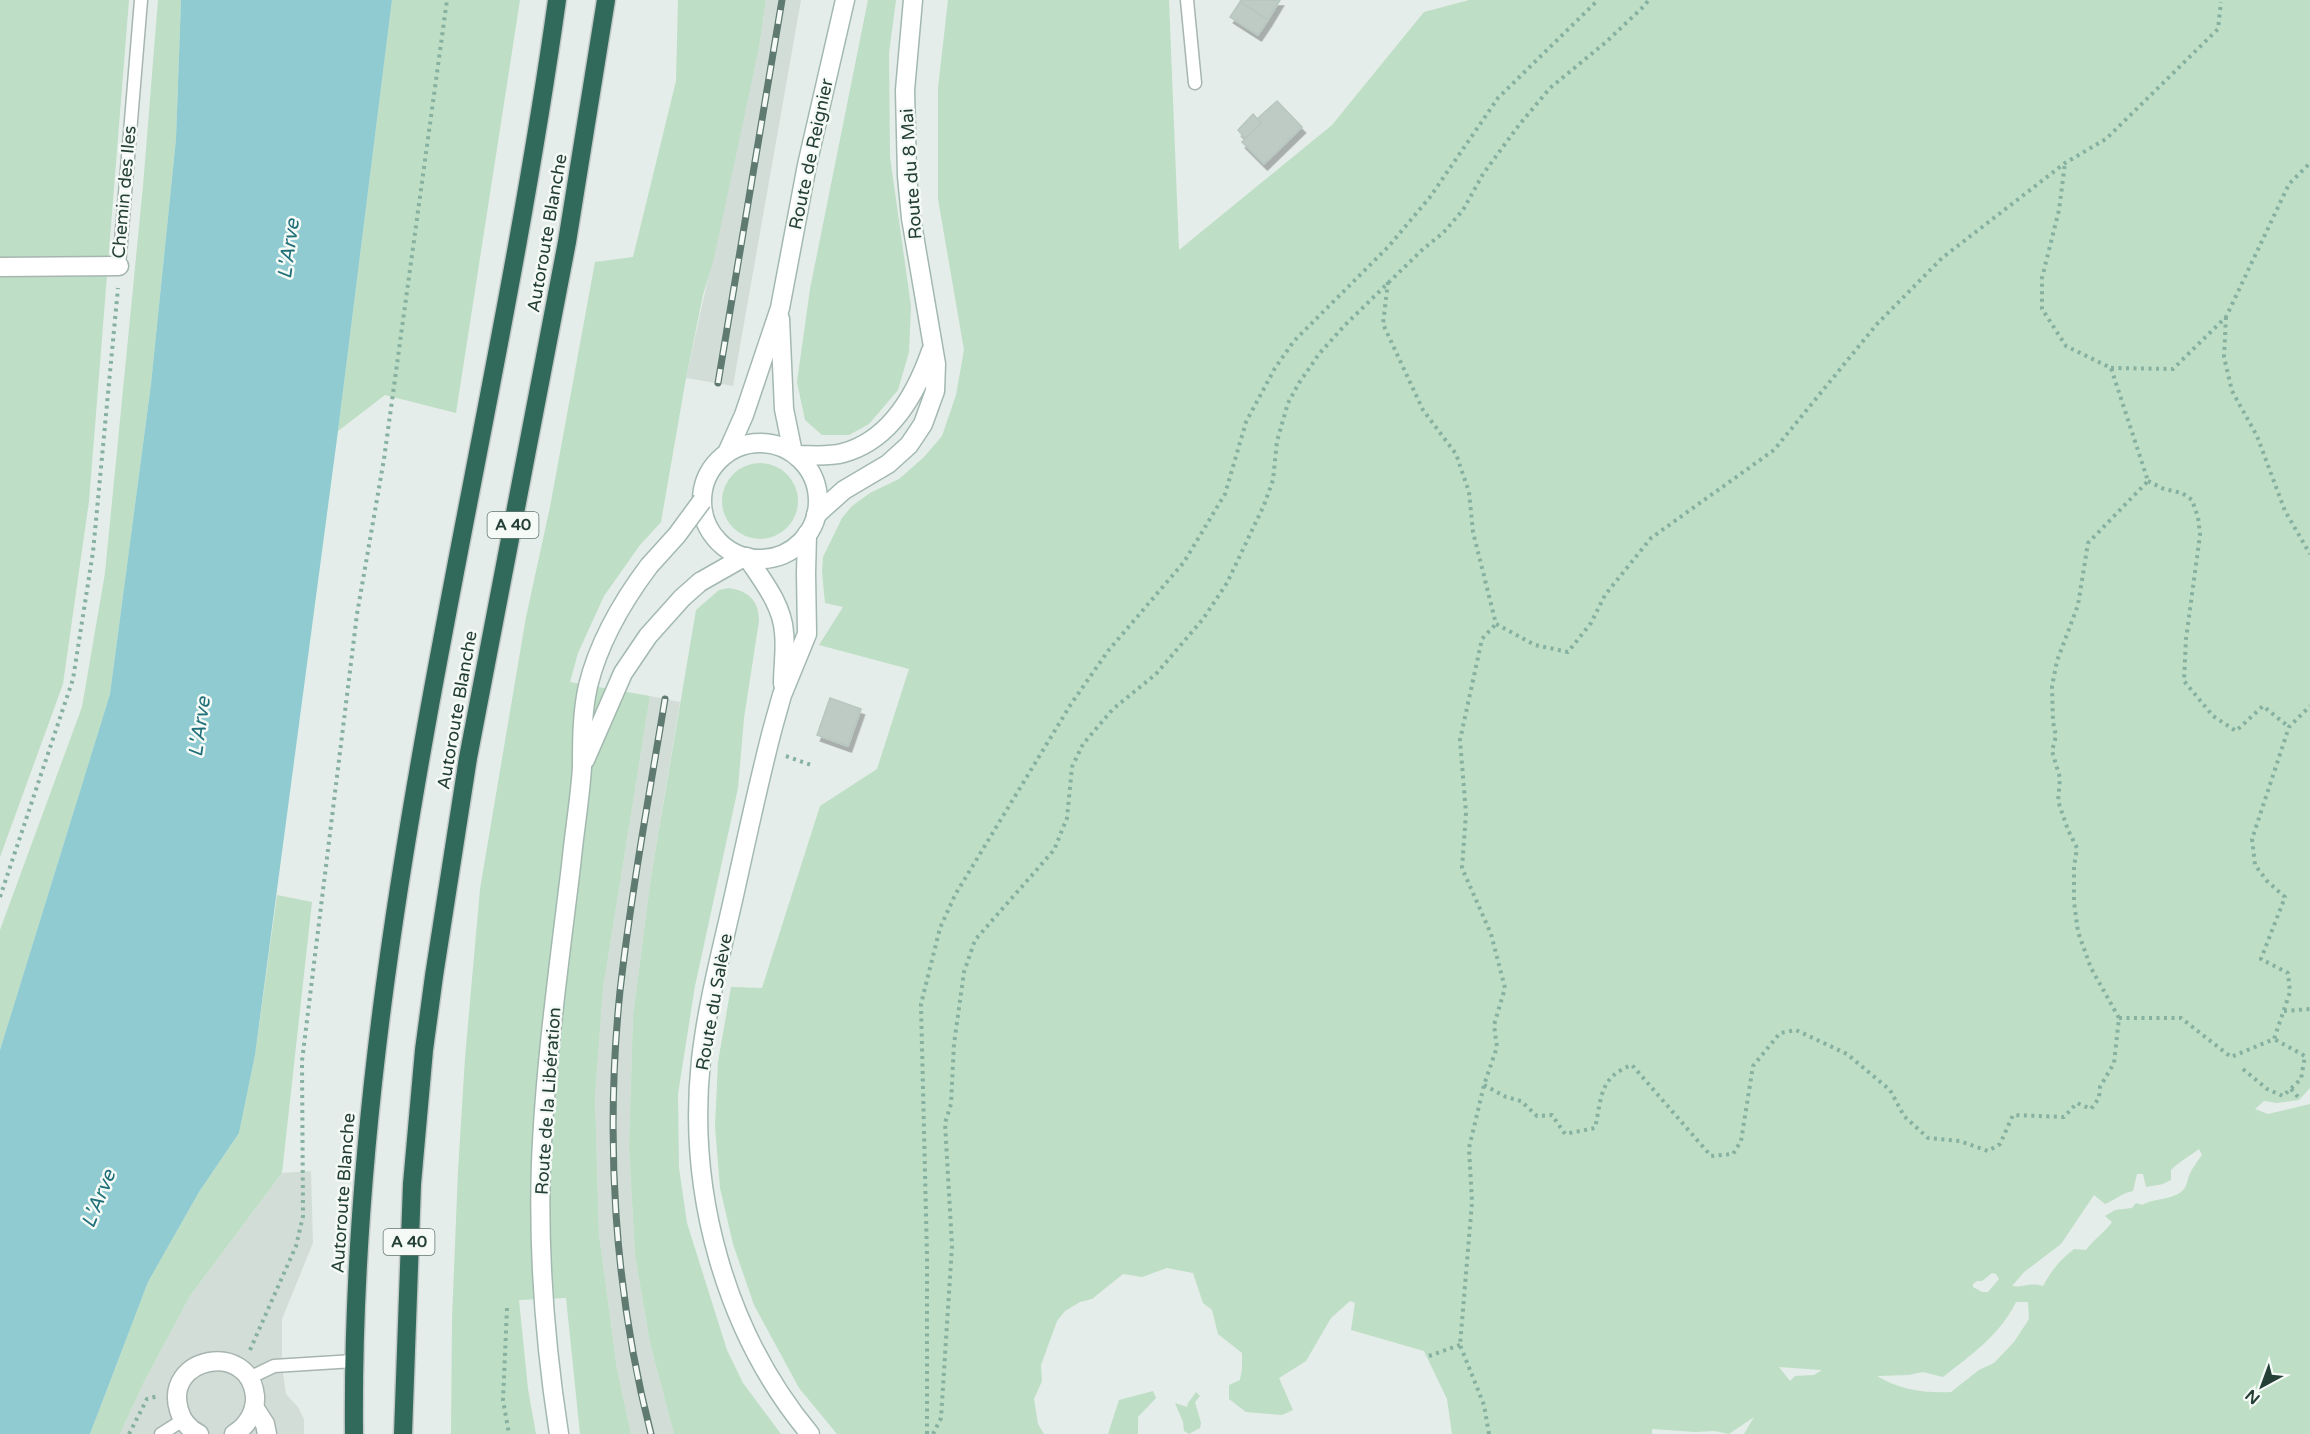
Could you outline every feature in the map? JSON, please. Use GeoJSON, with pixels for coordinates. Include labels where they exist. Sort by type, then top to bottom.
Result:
{"type":"FeatureCollection","features":[{"type":"Feature","properties":{"kind":"highway","name":"Autoroute Blanche"},"geometry":{"type":"LineString","coordinates":[[353,1434],[361,1217],[384,980],[396,892],[419,757],[518,239],[557,0]]}},
{"type":"Feature","properties":{"kind":"highway","name":"Autoroute Blanche"},"geometry":{"type":"LineString","coordinates":[[403,1434],[412,1185],[427,1029],[468,758],[565,253],[606,0]]}},
{"type":"Feature","properties":{"kind":"main road","name":"Route de Reignier"},"geometry":{"type":"LineString","coordinates":[[724,455],[744,415],[780,308],[807,165],[845,0]]}},
{"type":"Feature","properties":{"kind":"main road","name":"Route du 8 Mai"},"geometry":{"type":"LineString","coordinates":[[816,515],[844,490],[896,458],[920,431],[930,408],[934,391],[936,364],[911,218],[907,176],[905,90],[913,0]]}},
{"type":"Feature","properties":{"kind":"main road","name":"Chemin des Iles"},"geometry":{"type":"LineString","coordinates":[[0,267],[119,266]]}},
{"type":"Feature","properties":{"kind":"main road","name":"Route de Reignier"},"geometry":{"type":"LineString","coordinates":[[780,308],[784,409],[794,454]]}},
{"type":"Feature","properties":{"kind":"main road","name":"Route du 8 Mai"},"geometry":{"type":"LineString","coordinates":[[794,454],[842,453],[859,446],[881,432],[906,406],[919,381],[932,346]]}},
{"type":"Feature","properties":{"kind":"main road"},"geometry":{"type":"LineString","coordinates":[[753,443],[767,443],[794,454],[805,465],[817,488],[816,515],[807,534],[791,550],[770,558],[745,557],[721,544],[709,529],[703,513],[702,501],[708,473],[724,455],[753,443]]}},
{"type":"Feature","properties":{"kind":"main road","name":"Route de la Libération"},"geometry":{"type":"LineString","coordinates":[[559,1434],[550,1376],[543,1299],[541,1231],[545,1096],[582,768],[584,713],[588,686],[606,634],[633,587],[702,501]]}},
{"type":"Feature","properties":{"kind":"main road","name":"Route du Salève"},"geometry":{"type":"LineString","coordinates":[[807,534],[807,634],[782,695],[764,761],[704,1034],[699,1092],[699,1147],[705,1202],[712,1234],[738,1316],[775,1387],[810,1434]]}},
{"type":"Feature","properties":{"kind":"main road","name":"Route de la Libération"},"geometry":{"type":"LineString","coordinates":[[582,768],[614,690],[634,654],[670,610],[700,582],[745,557]]}},
{"type":"Feature","properties":{"kind":"main road","name":"Route du Salève"},"geometry":{"type":"LineString","coordinates":[[745,557],[772,596],[782,620],[785,645],[782,695]]}},
{"type":"Feature","properties":{"kind":"main road"},"geometry":{"type":"LineString","coordinates":[[199,1434],[183,1420],[178,1405],[178,1390],[190,1370],[204,1362],[220,1360],[245,1374],[254,1392],[254,1407],[249,1420],[234,1434]]}},
{"type":"Feature","properties":{"kind":"main road"},"geometry":{"type":"LineString","coordinates":[[254,1407],[267,1434]]}},
{"type":"Feature","properties":{"kind":"lane","name":"Chemin des Iles"},"geometry":{"type":"LineString","coordinates":[[119,266],[141,0]]}},
{"type":"Feature","properties":{"kind":"lane"},"geometry":{"type":"LineString","coordinates":[[1186,0],[1195,83]]}},
{"type":"Feature","properties":{"kind":"lane"},"geometry":{"type":"LineString","coordinates":[[245,1374],[274,1366],[354,1361]]}},
{"type":"Feature","properties":{"kind":"lane"},"geometry":{"type":"LineString","coordinates":[[161,1434],[183,1420]]}},
{"type":"Feature","properties":{"kind":"path"},"geometry":{"type":"LineString","coordinates":[[245,1374],[296,1246],[303,1216],[302,1061],[357,614],[384,459],[447,0]]}},
{"type":"Feature","properties":{"kind":"path"},"geometry":{"type":"LineString","coordinates":[[927,1434],[927,1257],[921,1004],[940,928],[955,895],[1071,704],[1108,651],[1184,562],[1225,494],[1246,422],[1275,368],[1294,341],[1389,246],[1430,197],[1498,98],[1598,0]]}},
{"type":"Feature","properties":{"kind":"path"},"geometry":{"type":"LineString","coordinates":[[933,1434],[941,1418],[952,1246],[945,1123],[951,1104],[954,1044],[964,972],[975,940],[1054,850],[1067,818],[1072,767],[1083,744],[1113,709],[1156,674],[1203,619],[1227,583],[1264,505],[1273,480],[1280,432],[1288,404],[1299,383],[1332,339],[1388,282],[1443,233],[1463,210],[1483,174],[1550,88],[1606,42],[1649,0]]}},
{"type":"Feature","properties":{"kind":"path"},"geometry":{"type":"LineString","coordinates":[[1388,282],[1383,324],[1423,410],[1456,454],[1469,492],[1473,532],[1496,624],[1535,645],[1569,652],[1591,623],[1605,595],[1651,538],[1774,450],[1877,324],[1942,258],[2065,163],[2106,140],[2218,28],[2222,1]]}},
{"type":"Feature","properties":{"kind":"path"},"geometry":{"type":"LineString","coordinates":[[2065,163],[2059,210],[2042,278],[2042,309],[2066,346],[2111,368],[2173,369],[2226,317],[2289,184],[2310,163]]}},
{"type":"Feature","properties":{"kind":"path"},"geometry":{"type":"LineString","coordinates":[[0,897],[73,679],[93,552],[118,298],[119,266]]}},
{"type":"Feature","properties":{"kind":"path"},"geometry":{"type":"LineString","coordinates":[[2226,317],[2224,357],[2232,392],[2257,436],[2285,511],[2310,554]]}},
{"type":"Feature","properties":{"kind":"path"},"geometry":{"type":"LineString","coordinates":[[2111,368],[2148,481],[2164,489],[2182,493],[2192,500],[2198,517],[2200,535],[2186,639],[2184,681],[2213,716],[2236,731],[2263,706],[2289,727]]}},
{"type":"Feature","properties":{"kind":"path"},"geometry":{"type":"LineString","coordinates":[[1484,1085],[1506,1097],[1521,1101],[1537,1116],[1552,1116],[1565,1134],[1595,1128],[1604,1086],[1615,1071],[1632,1065],[1711,1156],[1733,1154],[1741,1141],[1753,1066],[1780,1033],[1796,1030],[1813,1036],[1847,1054],[1890,1090],[1904,1116],[1928,1138],[1960,1141],[1988,1151],[2000,1144],[2013,1115],[2064,1117],[2077,1103],[2091,1109],[2099,1098],[2100,1087],[2114,1063],[2119,1018],[2091,968],[2079,932],[2074,902],[2074,867],[2077,848],[2058,801],[2060,778],[2052,751],[2056,736],[2052,722],[2052,686],[2057,661],[2078,605],[2088,543],[2148,481]]}},
{"type":"Feature","properties":{"kind":"path"},"geometry":{"type":"LineString","coordinates":[[1490,1434],[1484,1405],[1460,1345],[1472,1202],[1469,1148],[1484,1085],[1497,1047],[1494,1025],[1504,988],[1491,934],[1462,868],[1467,813],[1460,740],[1482,639],[1496,624]]}},
{"type":"Feature","properties":{"kind":"path"},"geometry":{"type":"LineString","coordinates":[[2119,1018],[2181,1018],[2231,1057],[2274,1039],[2290,992],[2288,973],[2261,959],[2285,897],[2267,881],[2255,865],[2252,840],[2289,727],[2310,706]]}},
{"type":"Feature","properties":{"kind":"path"},"geometry":{"type":"LineString","coordinates":[[790,758],[814,766]]}},
{"type":"Feature","properties":{"kind":"path"},"geometry":{"type":"LineString","coordinates":[[2284,1011],[2310,1009]]}},
{"type":"Feature","properties":{"kind":"path"},"geometry":{"type":"LineString","coordinates":[[2243,1069],[2267,1089],[2283,1096],[2291,1089],[2301,1079],[2305,1056],[2274,1039]]}},
{"type":"Feature","properties":{"kind":"path"},"geometry":{"type":"LineString","coordinates":[[2291,1089],[2298,1097]]}},
{"type":"Feature","properties":{"kind":"path"},"geometry":{"type":"LineString","coordinates":[[507,1308],[503,1400],[509,1434]]}},
{"type":"Feature","properties":{"kind":"path"},"geometry":{"type":"LineString","coordinates":[[1429,1356],[1460,1345]]}},
{"type":"Feature","properties":{"kind":"path"},"geometry":{"type":"LineString","coordinates":[[129,1434],[147,1399],[178,1390]]}},
{"type":"Feature","properties":{"kind":"shaded area"},"geometry":{"type":"Polygon","coordinates":[[[766,0],[801,0],[733,386],[686,378],[759,48],[766,0]]]}},
{"type":"Feature","properties":{"kind":"shaded area"},"geometry":{"type":"Polygon","coordinates":[[[650,696],[680,702],[651,877],[633,1015],[629,1147],[635,1256],[650,1343],[674,1434],[631,1434],[617,1369],[599,1234],[595,1097],[603,989],[650,696]]]}},
{"type":"Feature","properties":{"kind":"shaded area"},"geometry":{"type":"Polygon","coordinates":[[[311,1171],[313,1243],[282,1319],[282,1366],[286,1394],[298,1407],[304,1419],[304,1434],[120,1434],[144,1382],[190,1296],[282,1173],[311,1171]]]}},
{"type":"Feature","properties":{"kind":"green space"},"geometry":{"type":"Polygon","coordinates":[[[0,0],[129,0],[89,501],[63,684],[0,857],[0,0]]]}},
{"type":"Feature","properties":{"kind":"green space"},"geometry":{"type":"Polygon","coordinates":[[[158,0],[181,0],[176,139],[151,384],[110,694],[0,1050],[0,930],[82,707],[105,573],[143,186],[158,0]]]}},
{"type":"Feature","properties":{"kind":"green space"},"geometry":{"type":"Polygon","coordinates":[[[392,0],[520,0],[456,413],[385,395],[338,431],[392,0]]]}},
{"type":"Feature","properties":{"kind":"green space"},"geometry":{"type":"Polygon","coordinates":[[[678,0],[766,0],[759,48],[686,378],[661,522],[640,545],[604,596],[578,653],[570,682],[650,696],[603,989],[595,1097],[599,1234],[617,1369],[631,1434],[580,1434],[566,1298],[519,1300],[528,1389],[536,1434],[451,1434],[452,1319],[458,1171],[465,1058],[480,889],[526,617],[550,507],[595,262],[633,257],[676,81],[678,0]]]}},
{"type":"Feature","properties":{"kind":"green space"},"geometry":{"type":"Polygon","coordinates":[[[868,0],[896,0],[889,53],[890,157],[911,306],[909,352],[898,390],[869,424],[849,435],[822,435],[805,420],[797,382],[810,289],[868,0]]]}},
{"type":"Feature","properties":{"kind":"green space"},"geometry":{"type":"Polygon","coordinates":[[[948,0],[1169,0],[1179,250],[1332,125],[1424,12],[1469,0],[2310,0],[2310,1088],[2299,1100],[2277,1103],[2264,1101],[2255,1109],[2268,1114],[2310,1104],[2310,1434],[1744,1434],[1754,1417],[1729,1434],[1714,1431],[1652,1429],[1652,1434],[1452,1434],[1447,1399],[1424,1351],[1351,1330],[1355,1303],[1350,1301],[1331,1318],[1306,1361],[1279,1378],[1293,1410],[1282,1415],[1246,1412],[1229,1399],[1229,1385],[1240,1380],[1242,1353],[1218,1334],[1212,1310],[1203,1303],[1193,1273],[1167,1268],[1142,1277],[1123,1274],[1092,1299],[1080,1302],[1065,1311],[1057,1321],[1041,1365],[1042,1381],[1034,1399],[1038,1424],[1044,1434],[837,1434],[799,1388],[754,1305],[733,1244],[720,1188],[715,1126],[718,1062],[731,987],[762,988],[820,806],[877,769],[909,669],[819,645],[843,607],[825,603],[822,572],[823,557],[842,518],[852,506],[870,493],[899,479],[924,457],[942,436],[956,395],[964,350],[938,199],[938,88],[948,0]],[[2199,1149],[2171,1170],[2171,1180],[2163,1184],[2146,1187],[2143,1174],[2137,1174],[2133,1191],[2105,1204],[2094,1195],[2061,1244],[2024,1272],[2012,1286],[2043,1286],[2056,1266],[2069,1253],[2074,1249],[2086,1250],[2106,1229],[2112,1222],[2105,1216],[2115,1210],[2132,1208],[2136,1203],[2142,1205],[2179,1193],[2185,1187],[2202,1155],[2199,1149]],[[1992,1273],[1982,1281],[1977,1281],[1973,1287],[1982,1292],[1988,1292],[1999,1279],[1996,1274],[1992,1273]],[[2016,1302],[1984,1344],[1943,1377],[1923,1372],[1877,1376],[1894,1385],[1912,1390],[1951,1392],[1979,1370],[1994,1363],[2014,1342],[2029,1319],[2028,1302],[2016,1302]],[[1779,1367],[1790,1381],[1795,1376],[1814,1375],[1822,1370],[1779,1367]]]}},
{"type":"Feature","properties":{"kind":"green space"},"geometry":{"type":"Polygon","coordinates":[[[760,463],[775,466],[787,474],[795,486],[798,501],[795,516],[787,528],[775,536],[760,539],[745,536],[733,528],[725,516],[722,501],[725,486],[733,474],[745,466],[760,463]]]}},
{"type":"Feature","properties":{"kind":"green space"},"geometry":{"type":"Polygon","coordinates":[[[736,589],[752,598],[759,614],[759,621],[744,718],[738,788],[695,986],[678,1094],[679,1168],[687,1223],[727,1350],[743,1383],[781,1434],[674,1434],[650,1343],[635,1256],[629,1147],[633,1015],[651,877],[696,610],[719,590],[736,589]]]}},
{"type":"Feature","properties":{"kind":"green space"},"geometry":{"type":"Polygon","coordinates":[[[277,895],[312,902],[282,1173],[190,1296],[144,1382],[120,1434],[90,1434],[148,1282],[199,1192],[239,1133],[255,1055],[277,895]]]}},
{"type":"Feature","properties":{"kind":"green space"},"geometry":{"type":"Polygon","coordinates":[[[1153,1391],[1156,1398],[1138,1417],[1138,1434],[1108,1434],[1119,1400],[1153,1391]]]}},
{"type":"Feature","properties":{"kind":"green space"},"geometry":{"type":"Polygon","coordinates":[[[1196,1392],[1200,1396],[1195,1402],[1201,1423],[1200,1428],[1189,1434],[1184,1431],[1183,1422],[1175,1403],[1187,1407],[1196,1392]]]}},
{"type":"Feature","properties":{"kind":"water","name":"L'Arve"},"geometry":{"type":"Polygon","coordinates":[[[181,0],[392,0],[338,431],[255,1055],[239,1133],[199,1192],[148,1282],[90,1434],[0,1434],[0,1050],[110,694],[151,384],[176,139],[181,0]]]}},
{"type":"Feature","properties":{"kind":"building"},"geometry":{"type":"Polygon","coordinates":[[[1241,0],[1280,0],[1268,20],[1240,2],[1241,0]]]}},
{"type":"Feature","properties":{"kind":"building"},"geometry":{"type":"Polygon","coordinates":[[[1240,2],[1268,20],[1258,35],[1230,17],[1240,2]]]}},
{"type":"Feature","properties":{"kind":"building"},"geometry":{"type":"Polygon","coordinates":[[[1277,101],[1302,127],[1264,164],[1242,142],[1261,123],[1257,119],[1277,101]]]}},
{"type":"Feature","properties":{"kind":"building"},"geometry":{"type":"Polygon","coordinates":[[[1253,114],[1261,123],[1245,138],[1238,130],[1253,114]]]}},
{"type":"Feature","properties":{"kind":"building"},"geometry":{"type":"Polygon","coordinates":[[[830,698],[861,709],[848,746],[817,735],[830,698]]]}},
{"type":"Feature","properties":{"kind":"railway"},"geometry":{"type":"LineString","coordinates":[[718,383],[782,0]]}},
{"type":"Feature","properties":{"kind":"railway"},"geometry":{"type":"LineString","coordinates":[[651,1434],[638,1380],[621,1270],[613,1158],[613,1102],[624,955],[665,699]]}}]}
